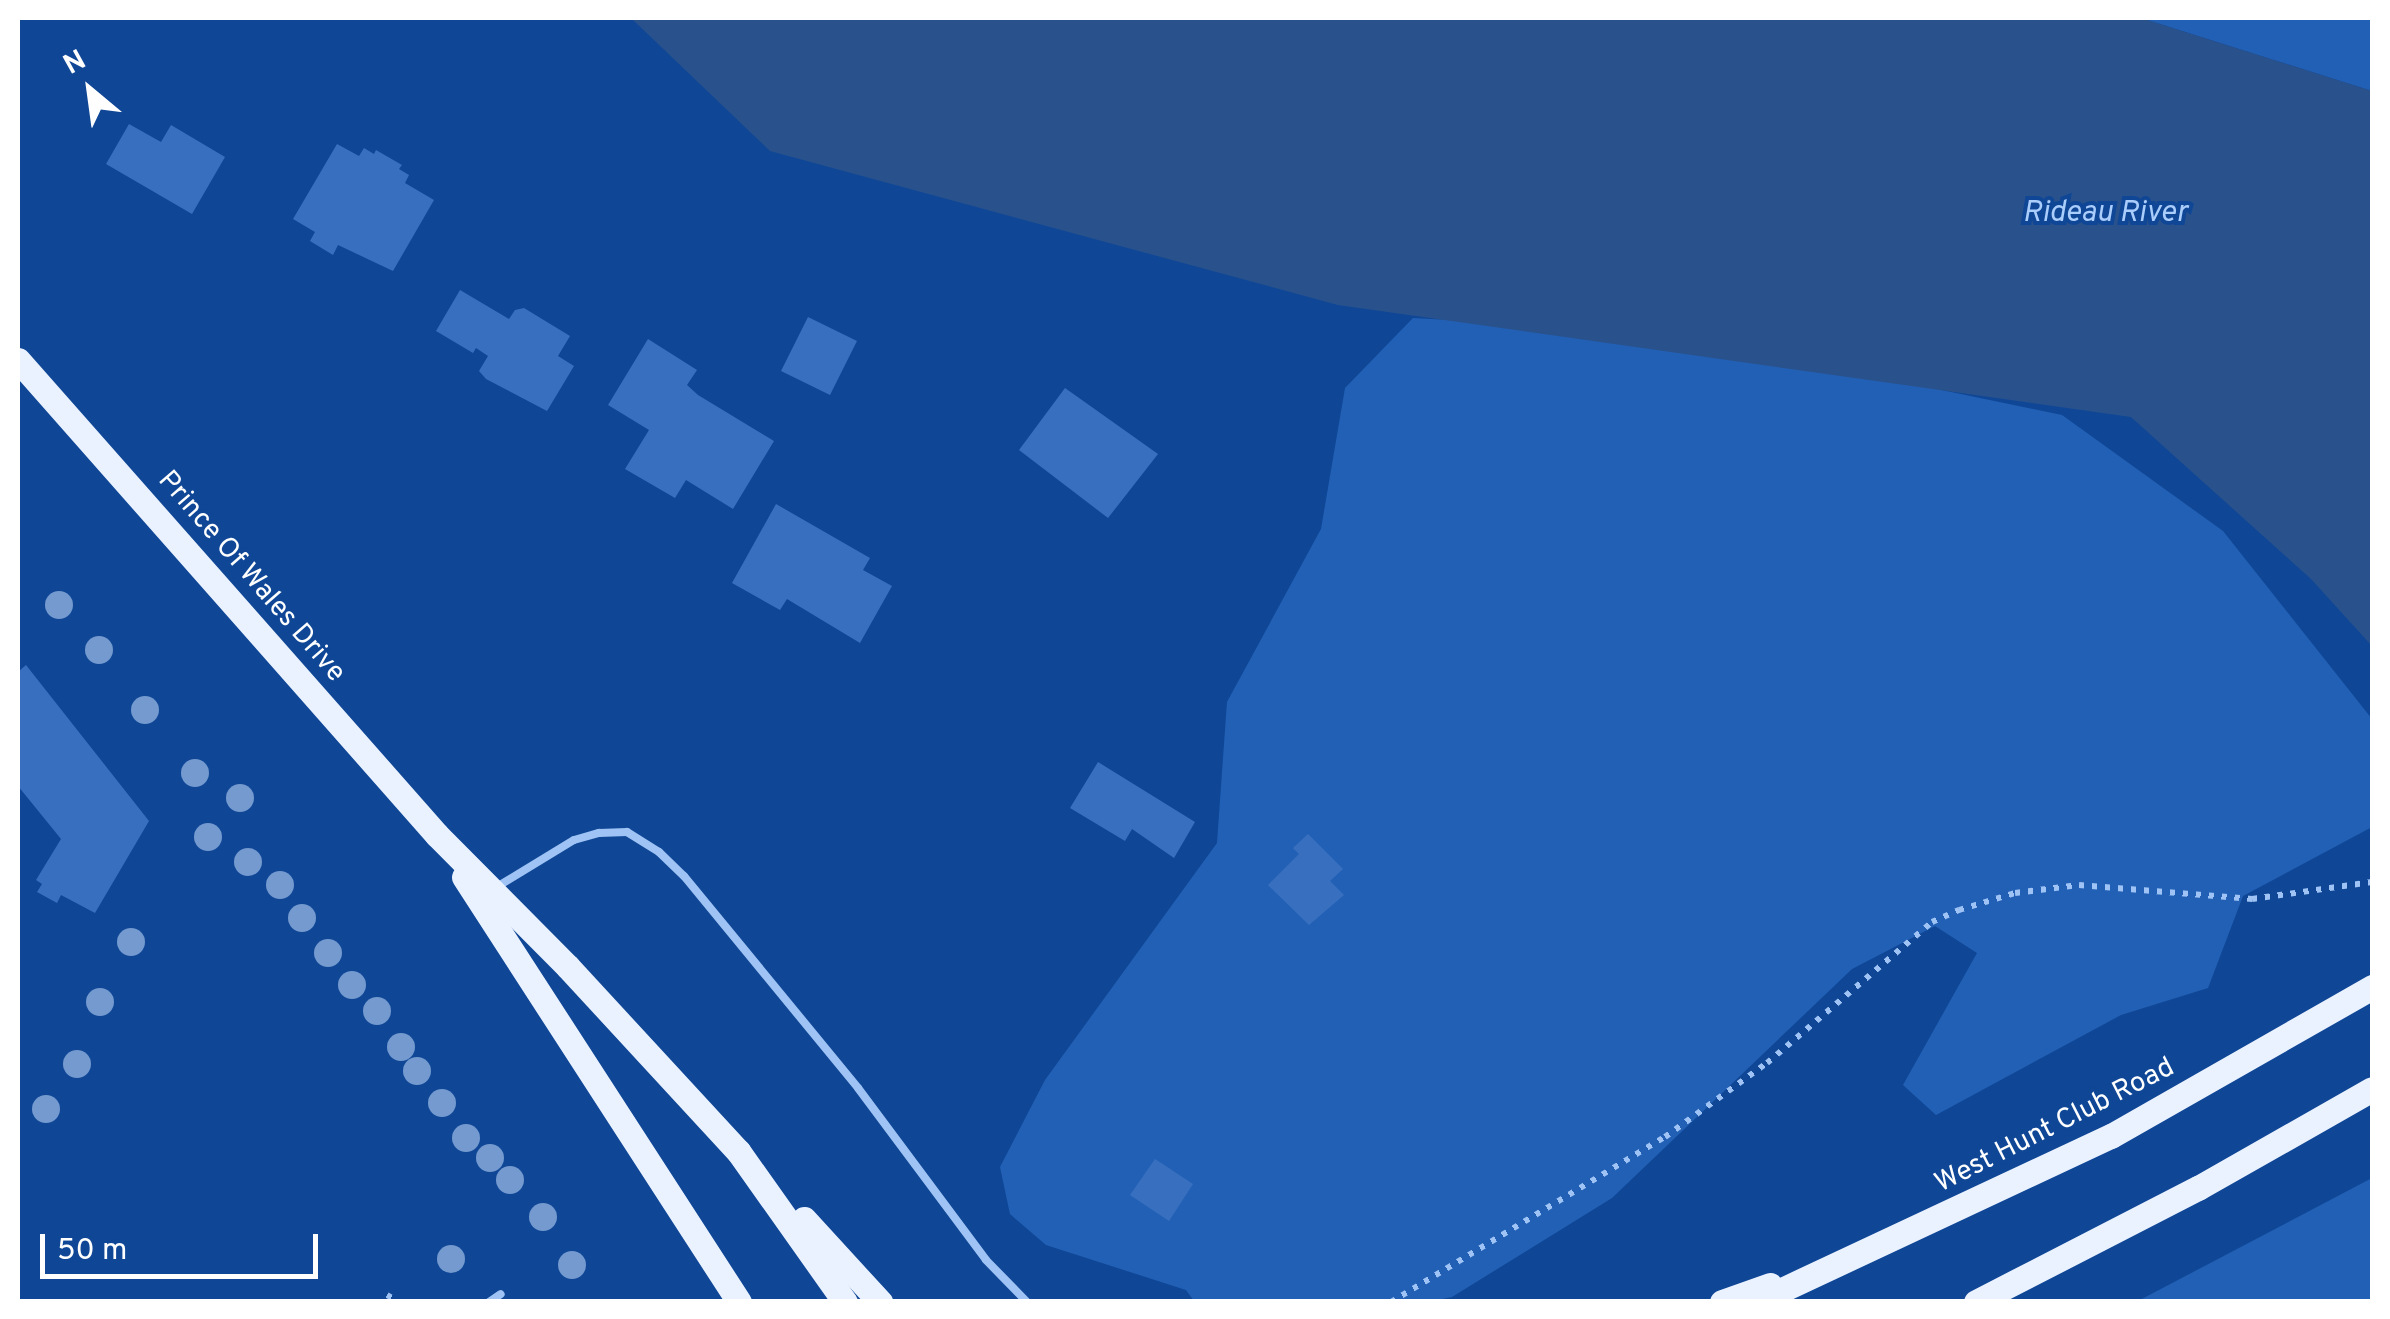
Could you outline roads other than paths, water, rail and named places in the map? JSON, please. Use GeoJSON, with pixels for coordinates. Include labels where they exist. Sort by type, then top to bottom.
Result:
{"type":"FeatureCollection","features":[{"type":"Feature","properties":{"kind":"main road","name":"Prince Of Wales Drive"},"geometry":{"type":"LineString","coordinates":[[23,374],[437,835],[738,1151],[844,1302]]}},
{"type":"Feature","properties":{"kind":"main road","name":"Prince Of Wales Drive"},"geometry":{"type":"LineString","coordinates":[[437,835],[739,1302]]}},
{"type":"Feature","properties":{"kind":"main road","name":"West Hunt Club Road"},"geometry":{"type":"LineString","coordinates":[[1756,1302],[1884,1246],[2111,1136],[2372,987]]}},
{"type":"Feature","properties":{"kind":"main road"},"geometry":{"type":"LineString","coordinates":[[1976,1302],[2198,1188],[2372,1089]]}},
{"type":"Feature","properties":{"kind":"main road"},"geometry":{"type":"LineString","coordinates":[[738,1151],[880,1302]]}},
{"type":"Feature","properties":{"kind":"main road"},"geometry":{"type":"LineString","coordinates":[[1722,1302],[1884,1246]]}},
{"type":"Feature","properties":{"kind":"lane"},"geometry":{"type":"LineString","coordinates":[[492,890],[574,840],[598,833],[627,832],[659,852],[684,876],[858,1088],[986,1260],[1027,1302]]}},
{"type":"Feature","properties":{"kind":"lane"},"geometry":{"type":"LineString","coordinates":[[489,1302],[500,1294]]}},
{"type":"Feature","properties":{"kind":"water","name":"Rideau River"},"geometry":{"type":"Polygon","coordinates":[[[631,18],[2141,18],[2372,91],[2372,646],[2311,579],[2131,417],[1338,305],[770,151],[631,18]]]}}]}
